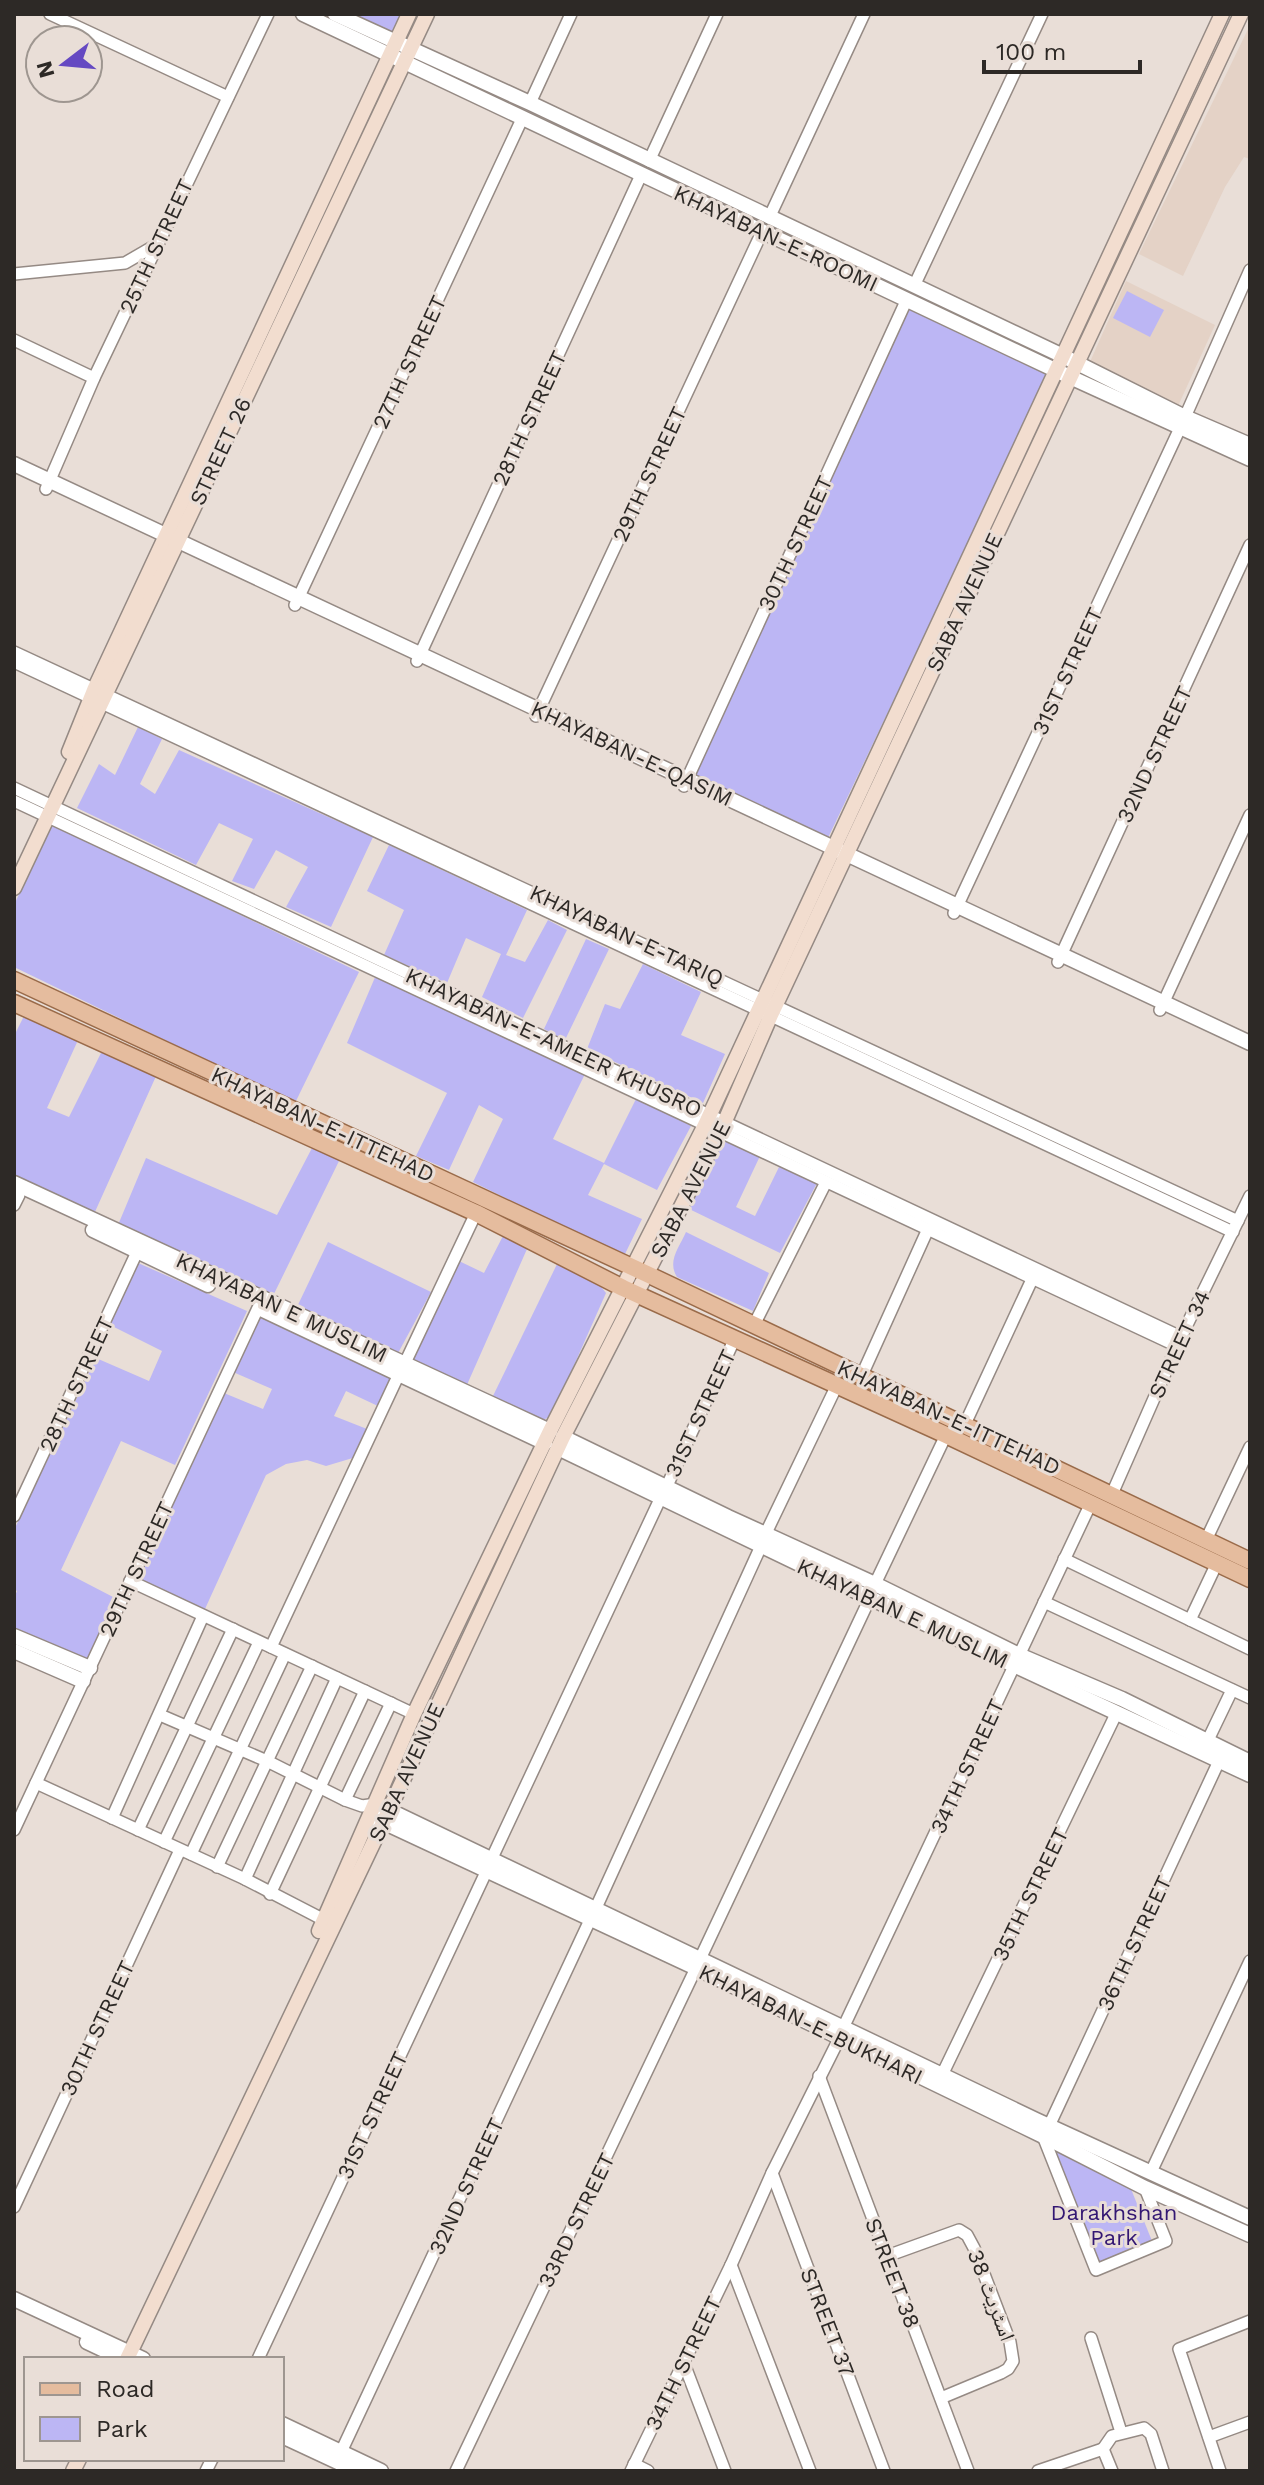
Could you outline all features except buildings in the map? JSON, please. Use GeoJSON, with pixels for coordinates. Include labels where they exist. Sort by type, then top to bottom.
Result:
{"type":"FeatureCollection","features":[{"type":"Feature","properties":{"kind":"main road","name":"STREET 26"},"geometry":{"type":"LineString","coordinates":[[171,541],[409,14]]}},
{"type":"Feature","properties":{"kind":"main road","name":"STREET 26"},"geometry":{"type":"LineString","coordinates":[[14,888],[98,696],[171,541],[427,14]]}},
{"type":"Feature","properties":{"kind":"main road","name":"SABA AVENUE"},"geometry":{"type":"LineString","coordinates":[[126,2356],[329,1922],[414,1714],[714,1123],[1063,374],[1063,356],[1222,14]]}},
{"type":"Feature","properties":{"kind":"main road","name":"SABA AVENUE"},"geometry":{"type":"LineString","coordinates":[[1063,374],[1079,363],[1241,14]]}},
{"type":"Feature","properties":{"kind":"main road","name":"STREET 26"},"geometry":{"type":"LineString","coordinates":[[14,867],[48,810]]}},
{"type":"Feature","properties":{"kind":"main road","name":"KHAYABAN-E-ITTEHAD"},"geometry":{"type":"LineString","coordinates":[[14,980],[862,1375],[1250,1561]]}},
{"type":"Feature","properties":{"kind":"main road","name":"KHAYABAN-E-ITTEHAD"},"geometry":{"type":"LineString","coordinates":[[14,1003],[476,1213],[630,1291],[946,1435],[1250,1579]]}},
{"type":"Feature","properties":{"kind":"main road","name":"SABA AVENUE"},"geometry":{"type":"LineString","coordinates":[[376,1811],[554,1440]]}},
{"type":"Feature","properties":{"kind":"street"},"geometry":{"type":"LineString","coordinates":[[50,14],[228,97]]}},
{"type":"Feature","properties":{"kind":"street","name":"25TH STREET"},"geometry":{"type":"LineString","coordinates":[[48,485],[94,378],[268,14]]}},
{"type":"Feature","properties":{"kind":"street","name":"KHAYABAN-E-ROOMI"},"geometry":{"type":"LineString","coordinates":[[303,14],[407,56],[522,119],[641,175],[694,191]]}},
{"type":"Feature","properties":{"kind":"street","name":"KHAYABAN-E-ROOMI"},"geometry":{"type":"LineString","coordinates":[[335,14],[392,49]]}},
{"type":"Feature","properties":{"kind":"street"},"geometry":{"type":"LineString","coordinates":[[530,103],[571,14]]}},
{"type":"Feature","properties":{"kind":"street"},"geometry":{"type":"LineString","coordinates":[[649,161],[717,14]]}},
{"type":"Feature","properties":{"kind":"street","name":"29TH STREET"},"geometry":{"type":"LineString","coordinates":[[538,712],[864,14]]}},
{"type":"Feature","properties":{"kind":"street","name":"30TH STREET"},"geometry":{"type":"LineString","coordinates":[[685,782],[1042,14]]}},
{"type":"Feature","properties":{"kind":"street","name":"KHAYABAN-E-ROOMI"},"geometry":{"type":"LineString","coordinates":[[407,56],[530,103],[649,161],[694,191],[910,293],[1063,374],[1250,445]]}},
{"type":"Feature","properties":{"kind":"street","name":"27TH STREET"},"geometry":{"type":"LineString","coordinates":[[297,601],[522,119]]}},
{"type":"Feature","properties":{"kind":"street","name":"28TH STREET"},"geometry":{"type":"LineString","coordinates":[[419,658],[641,175]]}},
{"type":"Feature","properties":{"kind":"street"},"geometry":{"type":"LineString","coordinates":[[14,274],[125,263],[157,245]]}},
{"type":"Feature","properties":{"kind":"street","name":"31ST STREET"},"geometry":{"type":"LineString","coordinates":[[956,910],[1183,422],[1250,270]]}},
{"type":"Feature","properties":{"kind":"street","name":"KHAYABAN-E-ROOMI"},"geometry":{"type":"LineString","coordinates":[[910,293],[1079,363],[1250,459]]}},
{"type":"Feature","properties":{"kind":"street"},"geometry":{"type":"LineString","coordinates":[[14,340],[94,378]]}},
{"type":"Feature","properties":{"kind":"street","name":"KHAYABAN-E-QASIM"},"geometry":{"type":"LineString","coordinates":[[14,464],[48,485]]}},
{"type":"Feature","properties":{"kind":"street","name":"KHAYABAN-E-QASIM"},"geometry":{"type":"LineString","coordinates":[[14,474],[48,485],[538,712],[1162,1006],[1250,1052]]}},
{"type":"Feature","properties":{"kind":"street","name":"32ND STREET"},"geometry":{"type":"LineString","coordinates":[[1060,958],[1250,545]]}},
{"type":"Feature","properties":{"kind":"street","name":"KHAYABAN-E-TARIQ"},"geometry":{"type":"LineString","coordinates":[[14,652],[98,696],[1235,1226]]}},
{"type":"Feature","properties":{"kind":"street","name":"KHAYABAN-E-TARIQ"},"geometry":{"type":"LineString","coordinates":[[14,662],[98,696]]}},
{"type":"Feature","properties":{"kind":"street","name":"KHAYABAN-E-AMEER KHUSRO"},"geometry":{"type":"LineString","coordinates":[[14,788],[48,810],[1179,1342]]}},
{"type":"Feature","properties":{"kind":"street","name":"KHAYABAN-E-AMEER KHUSRO"},"geometry":{"type":"LineString","coordinates":[[14,801],[48,810]]}},
{"type":"Feature","properties":{"kind":"street"},"geometry":{"type":"LineString","coordinates":[[1162,1006],[1250,815]]}},
{"type":"Feature","properties":{"kind":"street","name":"KHAYABAN-E-QASIM"},"geometry":{"type":"LineString","coordinates":[[1162,1006],[1250,1043]]}},
{"type":"Feature","properties":{"kind":"street","name":"KHAYABAN-E-AMEER KHUSRO"},"geometry":{"type":"LineString","coordinates":[[714,1123],[826,1182],[928,1229],[991,1252]]}},
{"type":"Feature","properties":{"kind":"street"},"geometry":{"type":"LineString","coordinates":[[754,1325],[826,1182]]}},
{"type":"Feature","properties":{"kind":"street","name":"KHAYABAN E MUSLIM"},"geometry":{"type":"LineString","coordinates":[[15,1194],[97,1227],[554,1440],[1160,1726],[1219,1761],[1250,1775]]}},
{"type":"Feature","properties":{"kind":"street","name":"STREET 34"},"geometry":{"type":"LineString","coordinates":[[1112,1494],[1179,1342],[1250,1196]]}},
{"type":"Feature","properties":{"kind":"street"},"geometry":{"type":"LineString","coordinates":[[271,1647],[476,1213]]}},
{"type":"Feature","properties":{"kind":"street","name":"KHAYABAN E MUSLIM"},"geometry":{"type":"LineString","coordinates":[[97,1227],[137,1252],[188,1270],[258,1308],[322,1332]]}},
{"type":"Feature","properties":{"kind":"street"},"geometry":{"type":"LineString","coordinates":[[862,1375],[928,1229]]}},
{"type":"Feature","properties":{"kind":"street","name":"28TH STREET"},"geometry":{"type":"LineString","coordinates":[[14,1516],[137,1252]]}},
{"type":"Feature","properties":{"kind":"street"},"geometry":{"type":"LineString","coordinates":[[965,1424],[1035,1273]]}},
{"type":"Feature","properties":{"kind":"street","name":"29TH STREET"},"geometry":{"type":"LineString","coordinates":[[14,1830],[258,1308]]}},
{"type":"Feature","properties":{"kind":"street","name":"31ST STREET"},"geometry":{"type":"LineString","coordinates":[[259,2357],[735,1338]]}},
{"type":"Feature","properties":{"kind":"street","name":"32ND STREET"},"geometry":{"type":"LineString","coordinates":[[335,2461],[837,1385]]}},
{"type":"Feature","properties":{"kind":"street","name":"33RD STREET"},"geometry":{"type":"LineString","coordinates":[[456,2471],[946,1435]]}},
{"type":"Feature","properties":{"kind":"street"},"geometry":{"type":"LineString","coordinates":[[1206,1540],[1250,1447]]}},
{"type":"Feature","properties":{"kind":"street","name":"34TH STREET"},"geometry":{"type":"LineString","coordinates":[[632,2468],[1091,1503]]}},
{"type":"Feature","properties":{"kind":"street"},"geometry":{"type":"LineString","coordinates":[[1064,1559],[1250,1649]]}},
{"type":"Feature","properties":{"kind":"street"},"geometry":{"type":"LineString","coordinates":[[1190,1620],[1217,1563]]}},
{"type":"Feature","properties":{"kind":"street"},"geometry":{"type":"LineString","coordinates":[[130,1581],[414,1714]]}},
{"type":"Feature","properties":{"kind":"street"},"geometry":{"type":"LineString","coordinates":[[1044,1602],[1250,1698]]}},
{"type":"Feature","properties":{"kind":"street"},"geometry":{"type":"LineString","coordinates":[[112,1818],[203,1616]]}},
{"type":"Feature","properties":{"kind":"street"},"geometry":{"type":"LineString","coordinates":[[138,1830],[233,1629]]}},
{"type":"Feature","properties":{"kind":"street"},"geometry":{"type":"LineString","coordinates":[[14,1636],[87,1675]]}},
{"type":"Feature","properties":{"kind":"street"},"geometry":{"type":"LineString","coordinates":[[164,1842],[259,1642]]}},
{"type":"Feature","properties":{"kind":"street"},"geometry":{"type":"LineString","coordinates":[[14,1651],[87,1675]]}},
{"type":"Feature","properties":{"kind":"street","name":"30TH STREET"},"geometry":{"type":"LineString","coordinates":[[14,2207],[185,1852],[285,1654]]}},
{"type":"Feature","properties":{"kind":"street","name":"KHAYABAN E MUSLIM"},"geometry":{"type":"LineString","coordinates":[[1017,1660],[1117,1712],[1207,1742],[1250,1762]]}},
{"type":"Feature","properties":{"kind":"street"},"geometry":{"type":"LineString","coordinates":[[217,1867],[312,1666]]}},
{"type":"Feature","properties":{"kind":"street"},"geometry":{"type":"LineString","coordinates":[[245,1879],[337,1678]]}},
{"type":"Feature","properties":{"kind":"street"},"geometry":{"type":"LineString","coordinates":[[1207,1742],[1232,1690]]}},
{"type":"Feature","properties":{"kind":"street"},"geometry":{"type":"LineString","coordinates":[[270,1894],[365,1691]]}},
{"type":"Feature","properties":{"kind":"street"},"geometry":{"type":"LineString","coordinates":[[345,1800],[391,1703]]}},
{"type":"Feature","properties":{"kind":"street","name":"35TH STREET"},"geometry":{"type":"LineString","coordinates":[[942,2075],[1117,1712]]}},
{"type":"Feature","properties":{"kind":"street","name":"KHAYABAN-E-BUKHARI"},"geometry":{"type":"LineString","coordinates":[[160,1715],[490,1864],[1100,2157],[1145,2188],[1250,2235]]}},
{"type":"Feature","properties":{"kind":"street","name":"36TH STREET"},"geometry":{"type":"LineString","coordinates":[[1046,2131],[1219,1761]]}},
{"type":"Feature","properties":{"kind":"street"},"geometry":{"type":"LineString","coordinates":[[36,1783],[245,1879],[329,1922]]}},
{"type":"Feature","properties":{"kind":"street"},"geometry":{"type":"LineString","coordinates":[[1151,2172],[1250,1961]]}},
{"type":"Feature","properties":{"kind":"street","name":"KHAYABAN-E-BUKHARI"},"geometry":{"type":"LineString","coordinates":[[887,2056],[942,2075],[1046,2131]]}},
{"type":"Feature","properties":{"kind":"street","name":"STREET 38"},"geometry":{"type":"LineString","coordinates":[[819,2076],[968,2471]]}},
{"type":"Feature","properties":{"kind":"street"},"geometry":{"type":"LineString","coordinates":[[1046,2131],[1096,2270],[1166,2241],[1145,2188]]}},
{"type":"Feature","properties":{"kind":"street","name":"KHAYABAN-E-BUKHARI"},"geometry":{"type":"LineString","coordinates":[[1100,2157],[1151,2172],[1250,2218]]}},
{"type":"Feature","properties":{"kind":"street","name":"STREET 37"},"geometry":{"type":"LineString","coordinates":[[772,2173],[884,2471]]}},
{"type":"Feature","properties":{"kind":"street","name":"اسٹریٹ 38"},"geometry":{"type":"LineString","coordinates":[[887,2256],[954,2230],[965,2232],[1010,2342],[1013,2361],[1008,2369],[941,2398]]}},
{"type":"Feature","properties":{"kind":"street"},"geometry":{"type":"LineString","coordinates":[[731,2265],[810,2471]]}},
{"type":"Feature","properties":{"kind":"street"},"geometry":{"type":"LineString","coordinates":[[14,2299],[126,2356]]}},
{"type":"Feature","properties":{"kind":"street"},"geometry":{"type":"LineString","coordinates":[[14,2308],[126,2356]]}},
{"type":"Feature","properties":{"kind":"street"},"geometry":{"type":"LineString","coordinates":[[1220,2471],[1179,2349],[1250,2321]]}},
{"type":"Feature","properties":{"kind":"street"},"geometry":{"type":"LineString","coordinates":[[1091,2338],[1121,2432]]}},
{"type":"Feature","properties":{"kind":"street"},"geometry":{"type":"LineString","coordinates":[[683,2361],[725,2471]]}},
{"type":"Feature","properties":{"kind":"street"},"geometry":{"type":"LineString","coordinates":[[1209,2437],[1250,2421]]}},
{"type":"Feature","properties":{"kind":"street"},"geometry":{"type":"LineString","coordinates":[[284,2425],[335,2461],[381,2471]]}},
{"type":"Feature","properties":{"kind":"street"},"geometry":{"type":"LineString","coordinates":[[1112,2471],[1103,2449],[1108,2438],[1144,2428],[1148,2430],[1163,2471]]}},
{"type":"Feature","properties":{"kind":"street"},"geometry":{"type":"LineString","coordinates":[[284,2437],[357,2471]]}},
{"type":"Feature","properties":{"kind":"street"},"geometry":{"type":"LineString","coordinates":[[1038,2471],[1103,2449]]}},
{"type":"Feature","properties":{"kind":"street"},"geometry":{"type":"LineString","coordinates":[[632,2468],[648,2471]]}},
{"type":"Feature","properties":{"kind":"shaded area"},"geometry":{"type":"Polygon","coordinates":[[[1250,25],[1250,159],[1244,157],[1225,187],[1183,276],[1139,254],[1250,25]]]}},
{"type":"Feature","properties":{"kind":"shaded area"},"geometry":{"type":"Polygon","coordinates":[[[1126,281],[1215,325],[1178,406],[1089,364],[1126,281]]]}},
{"type":"Feature","properties":{"kind":"green space"},"geometry":{"type":"Polygon","coordinates":[[[347,14],[403,14],[393,38],[347,14]]]}},
{"type":"Feature","properties":{"kind":"green space"},"geometry":{"type":"Polygon","coordinates":[[[1127,291],[1164,310],[1150,337],[1113,318],[1127,291]]]}},
{"type":"Feature","properties":{"kind":"green space"},"geometry":{"type":"Polygon","coordinates":[[[909,306],[1050,372],[828,838],[692,776],[909,306]]]}},
{"type":"Feature","properties":{"kind":"green space"},"geometry":{"type":"Polygon","coordinates":[[[138,727],[162,739],[140,784],[155,794],[179,750],[373,837],[331,927],[286,907],[308,867],[276,850],[254,889],[232,881],[253,839],[219,823],[196,865],[77,808],[99,764],[115,775],[138,727]]]}},
{"type":"Feature","properties":{"kind":"green space"},"geometry":{"type":"Polygon","coordinates":[[[50,827],[57,827],[359,972],[295,1103],[14,967],[14,905],[50,827]]]}},
{"type":"Feature","properties":{"kind":"green space"},"geometry":{"type":"Polygon","coordinates":[[[389,845],[527,910],[506,955],[525,962],[548,920],[567,930],[523,1018],[482,997],[501,954],[466,938],[447,983],[384,955],[404,910],[367,891],[389,845]]]}},
{"type":"Feature","properties":{"kind":"green space"},"geometry":{"type":"Polygon","coordinates":[[[586,939],[609,949],[565,1040],[544,1029],[586,939]]]}},
{"type":"Feature","properties":{"kind":"green space"},"geometry":{"type":"Polygon","coordinates":[[[643,964],[701,992],[681,1035],[725,1054],[703,1103],[587,1049],[605,1004],[620,1009],[643,964]]]}},
{"type":"Feature","properties":{"kind":"green space"},"geometry":{"type":"Polygon","coordinates":[[[376,975],[585,1074],[553,1139],[604,1163],[637,1097],[691,1126],[657,1190],[604,1164],[588,1195],[642,1219],[625,1254],[619,1254],[473,1182],[503,1119],[479,1105],[449,1170],[416,1156],[447,1093],[347,1043],[376,975]]]}},
{"type":"Feature","properties":{"kind":"green space"},"geometry":{"type":"Polygon","coordinates":[[[25,1014],[79,1038],[47,1108],[69,1117],[102,1051],[157,1074],[94,1214],[14,1176],[14,1036],[25,1014]]]}},
{"type":"Feature","properties":{"kind":"green space"},"geometry":{"type":"Polygon","coordinates":[[[720,1137],[760,1156],[736,1207],[755,1216],[779,1167],[817,1183],[780,1253],[685,1207],[720,1137]]]}},
{"type":"Feature","properties":{"kind":"green space"},"geometry":{"type":"Polygon","coordinates":[[[312,1148],[340,1159],[271,1300],[118,1225],[146,1158],[277,1215],[312,1148]]]}},
{"type":"Feature","properties":{"kind":"green space"},"geometry":{"type":"Polygon","coordinates":[[[686,1232],[769,1273],[753,1311],[677,1277],[674,1260],[686,1232]]]}},
{"type":"Feature","properties":{"kind":"green space"},"geometry":{"type":"Polygon","coordinates":[[[504,1234],[527,1249],[466,1387],[412,1363],[459,1261],[484,1273],[504,1234]]]}},
{"type":"Feature","properties":{"kind":"green space"},"geometry":{"type":"Polygon","coordinates":[[[328,1242],[431,1292],[397,1355],[296,1309],[328,1242]]]}},
{"type":"Feature","properties":{"kind":"green space"},"geometry":{"type":"Polygon","coordinates":[[[558,1262],[598,1283],[606,1293],[552,1415],[540,1422],[492,1398],[558,1262]]]}},
{"type":"Feature","properties":{"kind":"green space"},"geometry":{"type":"Polygon","coordinates":[[[138,1263],[247,1311],[175,1465],[121,1441],[61,1570],[115,1598],[87,1663],[14,1631],[14,1598],[17,1591],[14,1589],[14,1530],[96,1358],[149,1381],[162,1351],[110,1325],[138,1263]]]}},
{"type":"Feature","properties":{"kind":"green space"},"geometry":{"type":"Polygon","coordinates":[[[260,1316],[393,1379],[380,1407],[346,1391],[334,1416],[367,1429],[356,1457],[326,1466],[307,1460],[286,1464],[266,1475],[205,1609],[136,1579],[224,1393],[263,1409],[272,1389],[233,1372],[260,1316]]]}},
{"type":"Feature","properties":{"kind":"green space","name":"Darakhshan Park"},"geometry":{"type":"Polygon","coordinates":[[[1055,2151],[1129,2184],[1152,2241],[1097,2263],[1055,2151]]]}}]}
